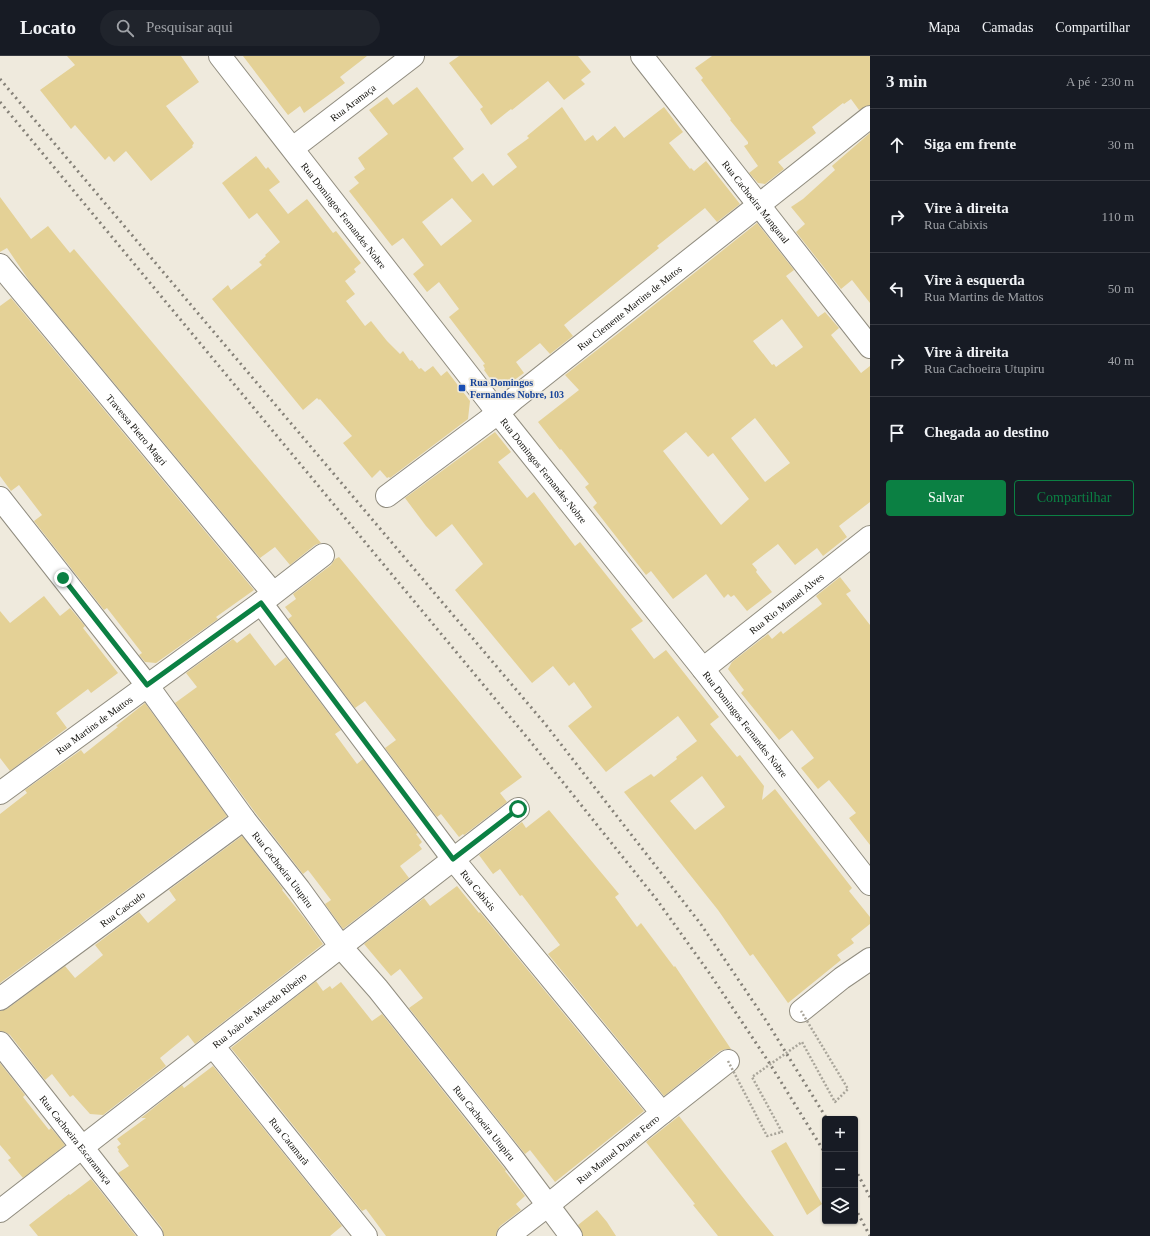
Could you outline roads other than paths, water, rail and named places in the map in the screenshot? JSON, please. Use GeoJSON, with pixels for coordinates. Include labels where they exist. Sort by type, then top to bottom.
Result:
{"type":"FeatureCollection","features":[{"type":"Feature","properties":{"kind":"street","name":"Rua Domingos Fernandes Nobre"},"geometry":{"type":"LineString","coordinates":[[220,56],[498,412],[703,669],[870,884]]}},
{"type":"Feature","properties":{"kind":"street","name":"Rua Aramaça"},"geometry":{"type":"LineString","coordinates":[[293,148],[413,56]]}},
{"type":"Feature","properties":{"kind":"street","name":"Rua Cachoeira Manganal"},"geometry":{"type":"LineString","coordinates":[[642,56],[870,347]]}},
{"type":"Feature","properties":{"kind":"street","name":"Rua Clemente Martins de Matos"},"geometry":{"type":"LineString","coordinates":[[387,496],[498,412],[758,204],[870,117]]}},
{"type":"Feature","properties":{"kind":"street","name":"Travessa Pietro Magri"},"geometry":{"type":"LineString","coordinates":[[0,265],[267,598]]}},
{"type":"Feature","properties":{"kind":"street","name":"Rua Cachoeira Utupiru"},"geometry":{"type":"LineString","coordinates":[[0,498],[147,685],[244,819],[299,889],[341,947],[378,989],[514,1160],[571,1236]]}},
{"type":"Feature","properties":{"kind":"street","name":"Rua Rio Manuel Alves"},"geometry":{"type":"LineString","coordinates":[[703,669],[870,537]]}},
{"type":"Feature","properties":{"kind":"street","name":"Rua Martins de Mattos"},"geometry":{"type":"LineString","coordinates":[[2,789],[323,556]]}},
{"type":"Feature","properties":{"kind":"street","name":"Rua Cabixis"},"geometry":{"type":"LineString","coordinates":[[267,598],[453,859],[662,1113]]}},
{"type":"Feature","properties":{"kind":"street","name":"Rua João de Macedo Ribeiro"},"geometry":{"type":"LineString","coordinates":[[0,1211],[518,809]]}},
{"type":"Feature","properties":{"kind":"street","name":"Rua Cascudo"},"geometry":{"type":"LineString","coordinates":[[0,999],[244,819]]}},
{"type":"Feature","properties":{"kind":"street"},"geometry":{"type":"LineString","coordinates":[[801,1011],[842,978],[870,959]]}},
{"type":"Feature","properties":{"kind":"street","name":"Rua Cachoeira Escaramuça"},"geometry":{"type":"LineString","coordinates":[[0,1043],[152,1236]]}},
{"type":"Feature","properties":{"kind":"street","name":"Rua Catamarã"},"geometry":{"type":"LineString","coordinates":[[213,1046],[366,1236]]}},
{"type":"Feature","properties":{"kind":"street","name":"Rua Manuel Duarte Ferro"},"geometry":{"type":"LineString","coordinates":[[508,1236],[548,1206],[728,1061]]}},
{"type":"Feature","properties":{"kind":"railway"},"geometry":{"type":"LineString","coordinates":[[0,79],[546,725],[700,923],[767,1022],[825,1116]]}},
{"type":"Feature","properties":{"kind":"railway"},"geometry":{"type":"LineString","coordinates":[[0,102],[530,741],[657,900],[710,974],[770,1064],[824,1152]]}},
{"type":"Feature","properties":{"kind":"railway"},"geometry":{"type":"LineString","coordinates":[[858,1175],[870,1197]]}},
{"type":"Feature","properties":{"kind":"railway"},"geometry":{"type":"LineString","coordinates":[[858,1214],[870,1236]]}},
{"type":"Feature","properties":{"kind":"place","name":"Rua Domingos Fernandes Nobre, 103"},"geometry":{"type":"Point","coordinates":[462,388]}}]}
